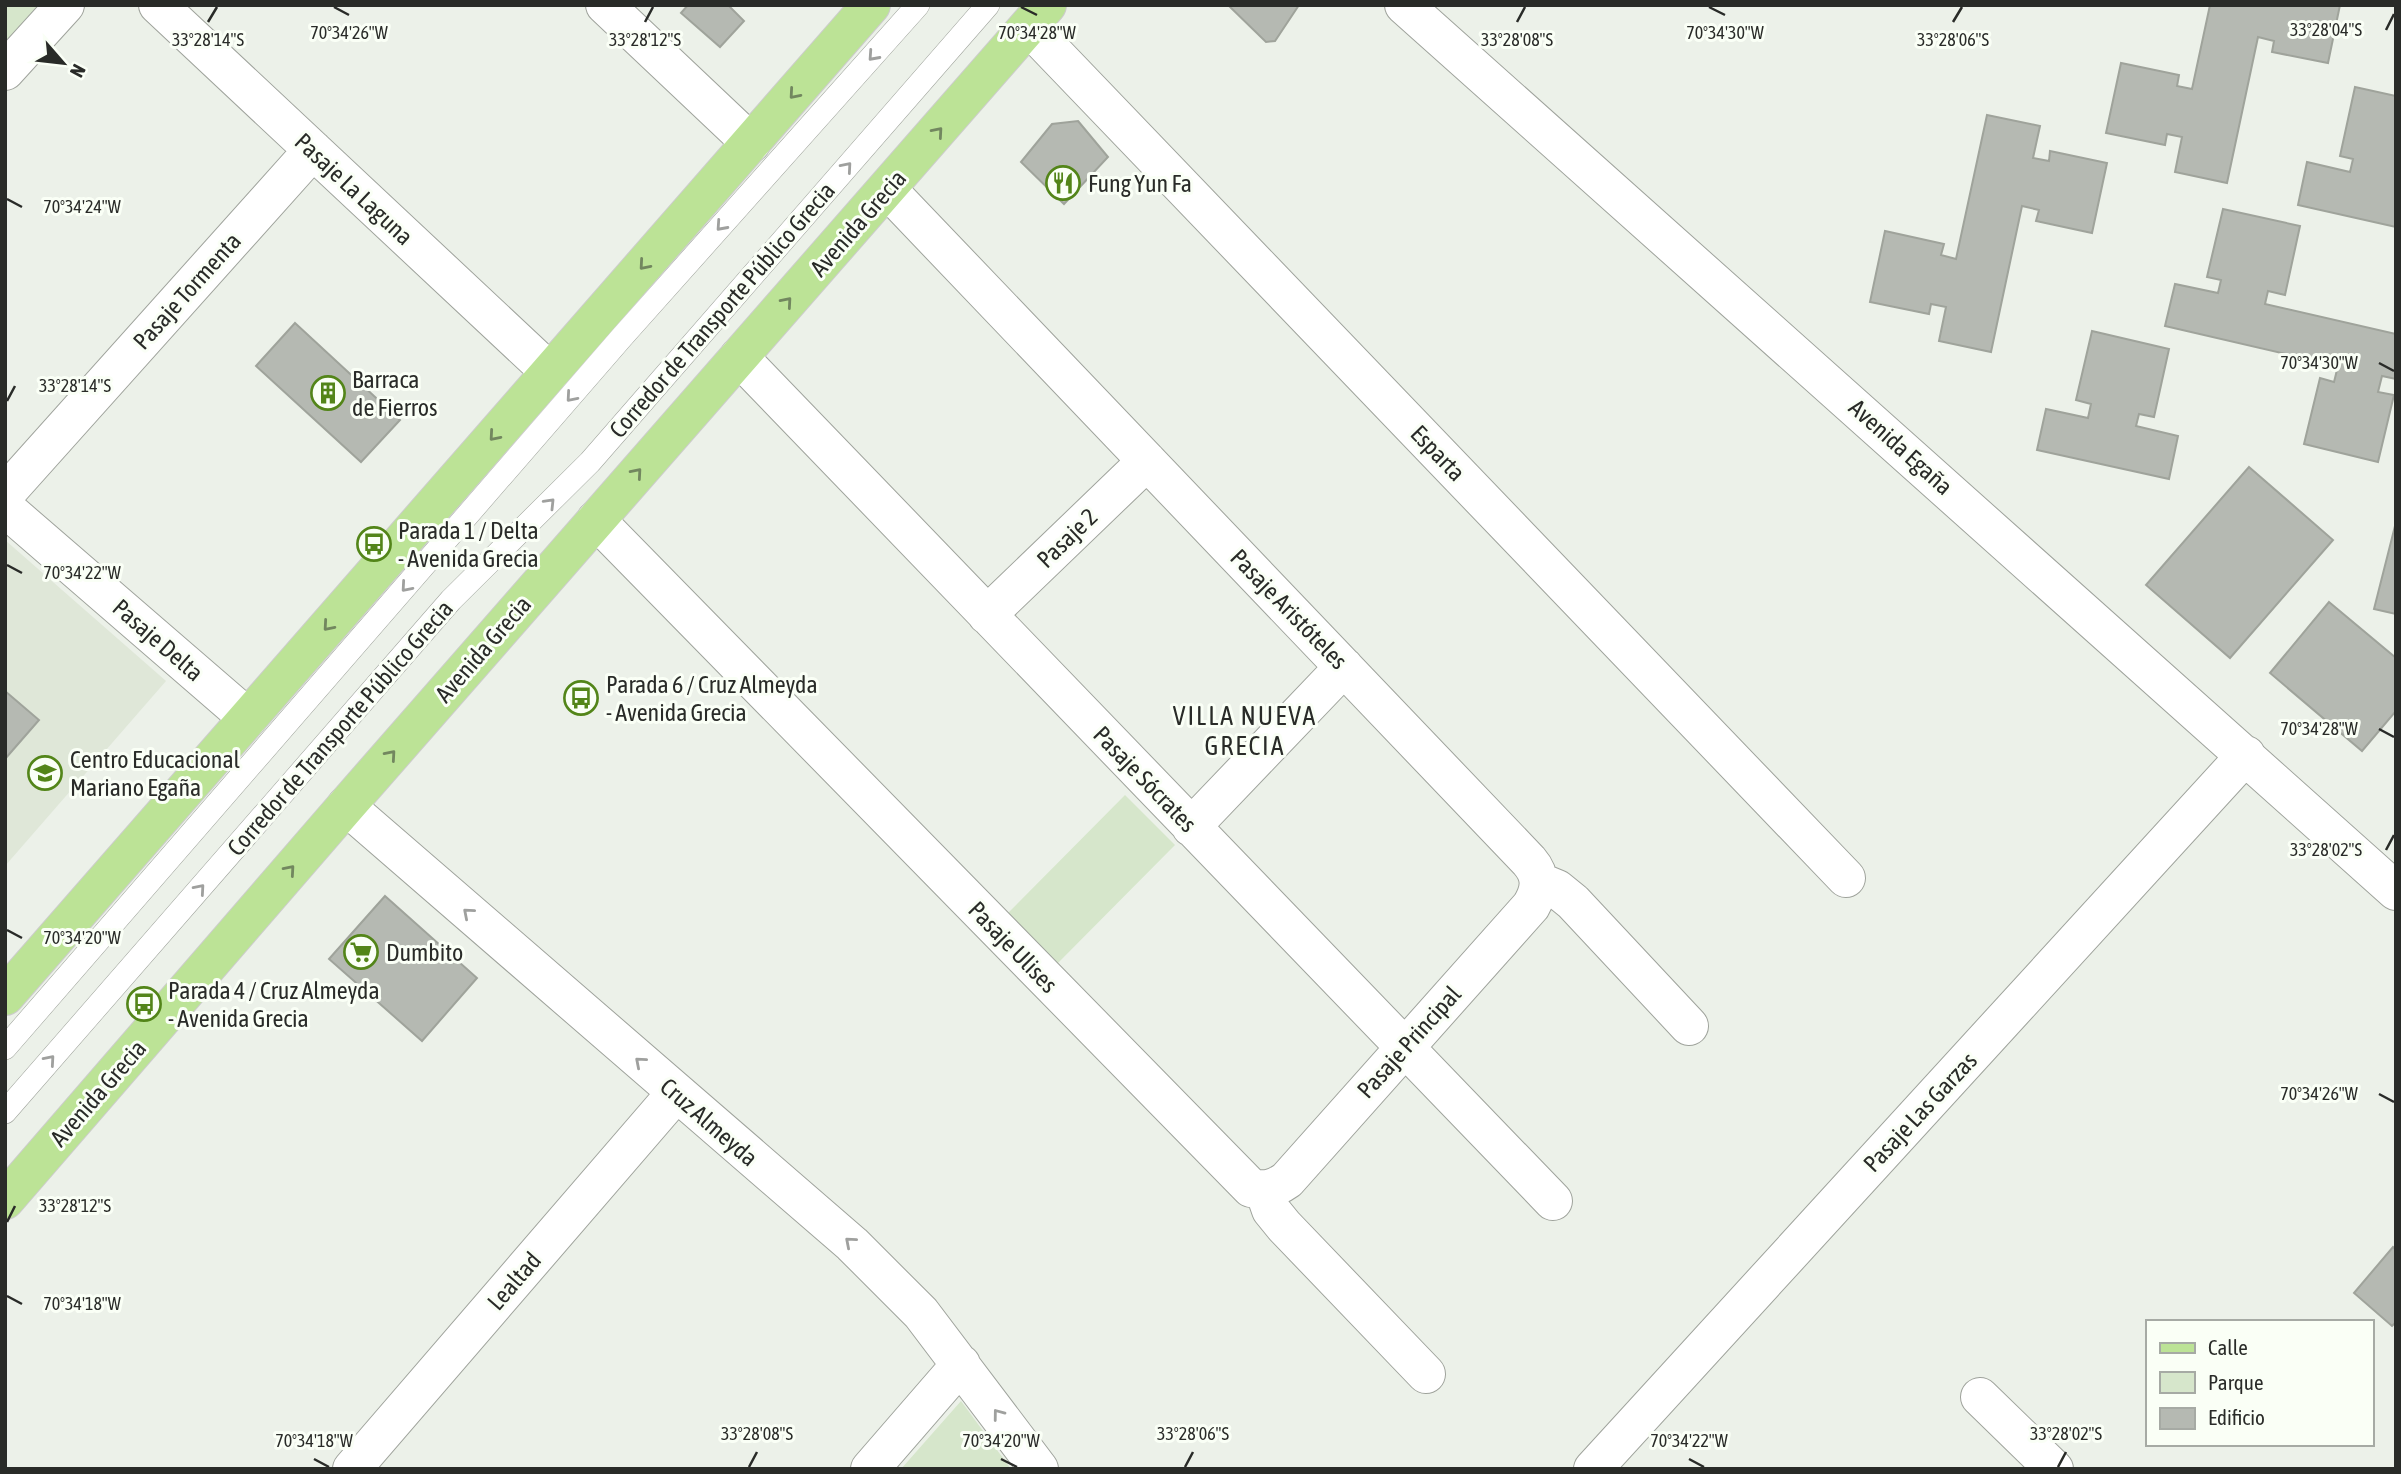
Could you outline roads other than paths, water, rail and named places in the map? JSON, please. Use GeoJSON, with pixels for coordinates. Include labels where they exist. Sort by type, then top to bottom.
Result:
{"type":"FeatureCollection","features":[{"type":"Feature","properties":{"kind":"main road"},"geometry":{"type":"LineString","coordinates":[[5,996],[871,5]]}},
{"type":"Feature","properties":{"kind":"main road","name":"Avenida Grecia"},"geometry":{"type":"LineString","coordinates":[[5,1200],[1038,16]]}},
{"type":"Feature","properties":{"kind":"street"},"geometry":{"type":"LineString","coordinates":[[5,71],[65,5]]}},
{"type":"Feature","properties":{"kind":"street","name":"Pasaje La Laguna"},"geometry":{"type":"LineString","coordinates":[[158,5],[550,372]]}},
{"type":"Feature","properties":{"kind":"street"},"geometry":{"type":"LineString","coordinates":[[605,5],[751,143]]}},
{"type":"Feature","properties":{"kind":"street","name":"Avenida Egaña"},"geometry":{"type":"LineString","coordinates":[[1404,5],[2396,891]]}},
{"type":"Feature","properties":{"kind":"street","name":"Esparta"},"geometry":{"type":"LineString","coordinates":[[1038,16],[1846,878]]}},
{"type":"Feature","properties":{"kind":"street","name":"Pasaje Tormenta"},"geometry":{"type":"LineString","coordinates":[[5,495],[313,150]]}},
{"type":"Feature","properties":{"kind":"street","name":"Pasaje Aristóteles"},"geometry":{"type":"LineString","coordinates":[[887,189],[1529,861],[1537,870],[1540,882],[1557,889],[1573,902],[1689,1026]]}},
{"type":"Feature","properties":{"kind":"street","name":"Pasaje Sócrates"},"geometry":{"type":"LineString","coordinates":[[739,357],[1553,1200]]}},
{"type":"Feature","properties":{"kind":"street","name":"Pasaje 2"},"geometry":{"type":"LineString","coordinates":[[987,615],[1147,461]]}},
{"type":"Feature","properties":{"kind":"street","name":"Pasaje Delta"},"geometry":{"type":"LineString","coordinates":[[5,508],[248,718]]}},
{"type":"Feature","properties":{"kind":"street","name":"Pasaje Ulises"},"geometry":{"type":"LineString","coordinates":[[596,520],[1241,1180],[1251,1188],[1264,1190]]}},
{"type":"Feature","properties":{"kind":"street"},"geometry":{"type":"LineString","coordinates":[[1191,827],[1345,667]]}},
{"type":"Feature","properties":{"kind":"street","name":"Pasaje Las Garzas"},"geometry":{"type":"LineString","coordinates":[[1593,1469],[2246,755]]}},
{"type":"Feature","properties":{"kind":"street","name":"Cruz Almeyda"},"geometry":{"type":"LineString","coordinates":[[346,806],[861,1253],[921,1313],[1039,1469]]}},
{"type":"Feature","properties":{"kind":"street","name":"Pasaje Principal"},"geometry":{"type":"LineString","coordinates":[[1264,1190],[1276,1188],[1287,1180],[1531,905],[1538,895],[1540,882]]}},
{"type":"Feature","properties":{"kind":"street","name":"Lealtad"},"geometry":{"type":"LineString","coordinates":[[352,1469],[676,1093]]}},
{"type":"Feature","properties":{"kind":"street"},"geometry":{"type":"LineString","coordinates":[[1264,1190],[1271,1210],[1284,1226],[1426,1374]]}},
{"type":"Feature","properties":{"kind":"street"},"geometry":{"type":"LineString","coordinates":[[870,1469],[961,1364]]}},
{"type":"Feature","properties":{"kind":"street"},"geometry":{"type":"LineString","coordinates":[[1980,1397],[2054,1469]]}},
{"type":"Feature","properties":{"kind":"lane","name":"Corredor de Transporte Público Grecia"},"geometry":{"type":"LineString","coordinates":[[5,1048],[622,337],[918,5]]}},
{"type":"Feature","properties":{"kind":"lane","name":"Corredor de Transporte Público Grecia"},"geometry":{"type":"LineString","coordinates":[[5,1112],[451,600],[590,462],[988,5]]}},
{"type":"Feature","properties":{"kind":"place","name":"Fung Yun Fa"},"geometry":{"type":"Point","coordinates":[1063,183]}},
{"type":"Feature","properties":{"kind":"place","name":"Barraca de Fierros"},"geometry":{"type":"Point","coordinates":[328,393]}},
{"type":"Feature","properties":{"kind":"place","name":"Parada 1 / Delta - Avenida Grecia"},"geometry":{"type":"Point","coordinates":[374,544]}},
{"type":"Feature","properties":{"kind":"place","name":"Parada 6 / Cruz Almeyda - Avenida Grecia"},"geometry":{"type":"Point","coordinates":[581,698]}},
{"type":"Feature","properties":{"kind":"place","name":"Centro Educacional Mariano Egaña"},"geometry":{"type":"Point","coordinates":[45,773]}},
{"type":"Feature","properties":{"kind":"place","name":"Dumbito"},"geometry":{"type":"Point","coordinates":[361,952]}},
{"type":"Feature","properties":{"kind":"place","name":"Parada 4 / Cruz Almeyda - Avenida Grecia"},"geometry":{"type":"Point","coordinates":[144,1004]}},
{"type":"Feature","properties":{"kind":"district","name":"VILLA NUEVA GRECIA"},"geometry":{"type":"Point","coordinates":[1245,731]}}]}
